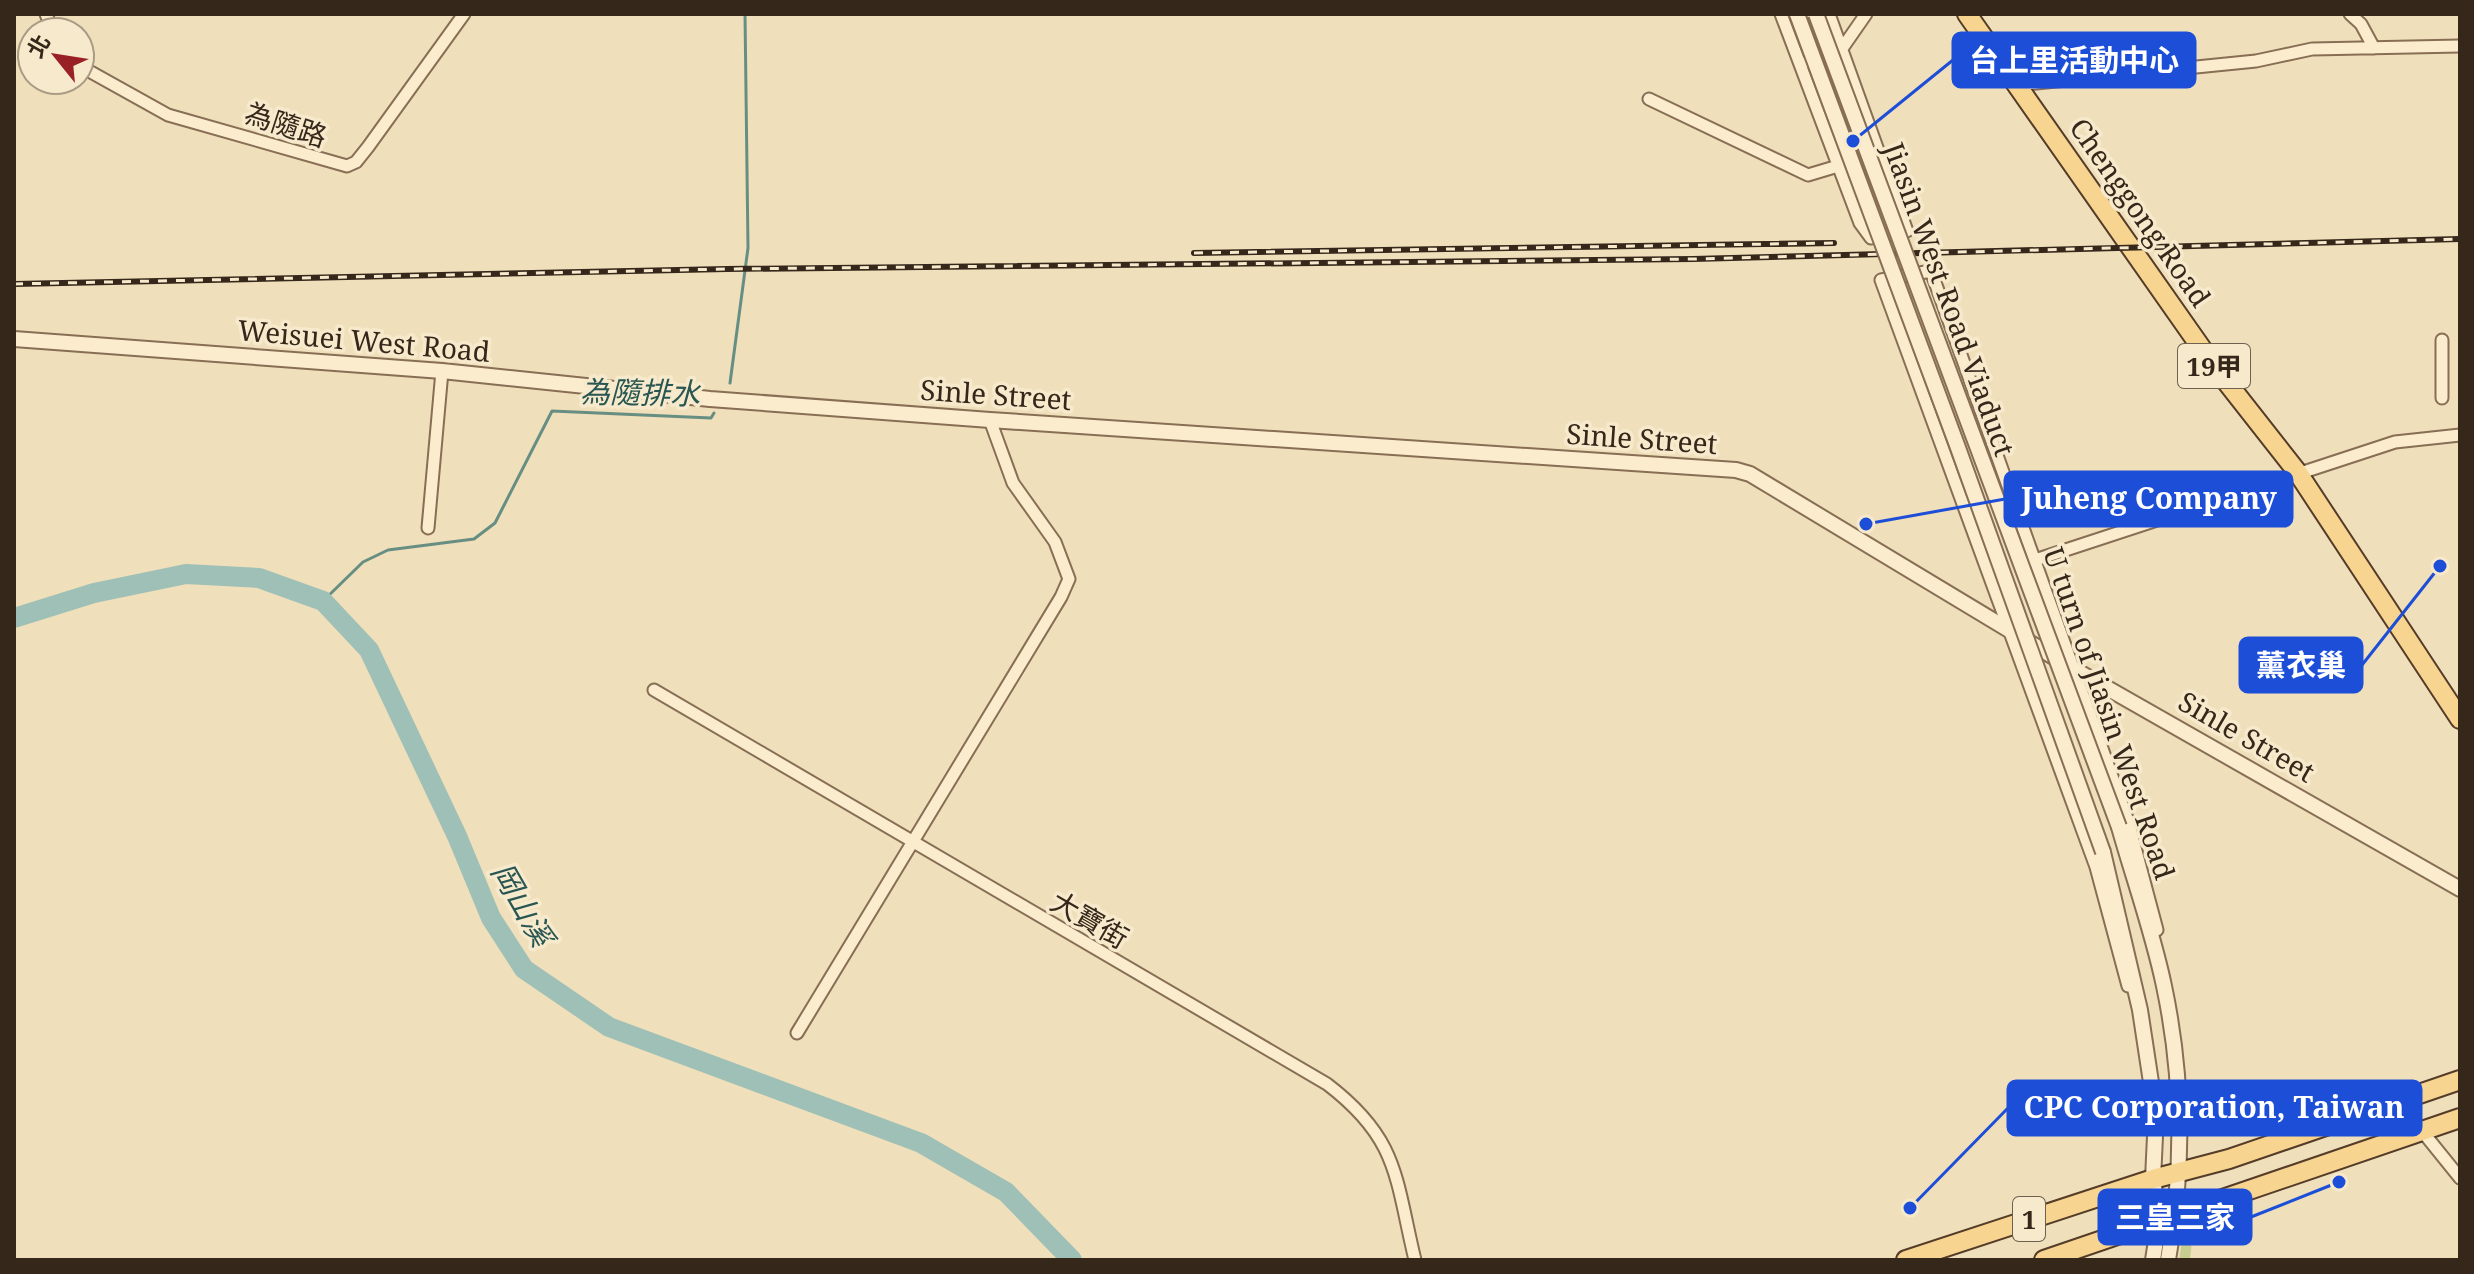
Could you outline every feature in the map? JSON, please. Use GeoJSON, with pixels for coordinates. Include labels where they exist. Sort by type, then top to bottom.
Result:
{"type":"FeatureCollection","features":[{"type":"Feature","properties":{"kind":"main road","name":"Chenggong Road"},"geometry":{"type":"LineString","coordinates":[[1967,14],[2214,366],[2298,473],[2460,719]]}},
{"type":"Feature","properties":{"kind":"main road","name":"1"},"geometry":{"type":"LineString","coordinates":[[1906,1260],[2460,1080]]}},
{"type":"Feature","properties":{"kind":"main road","name":"1"},"geometry":{"type":"LineString","coordinates":[[2044,1260],[2460,1118]]}},
{"type":"Feature","properties":{"kind":"street","name":"為隨路"},"geometry":{"type":"LineString","coordinates":[[96,75],[168,115],[347,166],[356,162],[368,147],[464,14]]}},
{"type":"Feature","properties":{"kind":"street"},"geometry":{"type":"LineString","coordinates":[[1781,14],[1860,223],[1871,238],[1907,231],[1829,14]]}},
{"type":"Feature","properties":{"kind":"street","name":"Jiasin West Road Viaduct"},"geometry":{"type":"LineString","coordinates":[[1797,14],[1957,445],[2103,852],[2140,1010],[2156,1115],[2153,1179],[2168,1218]]}},
{"type":"Feature","properties":{"kind":"street","name":"Jiasin West Road Viaduct"},"geometry":{"type":"LineString","coordinates":[[1816,14],[2119,827],[2164,985],[2180,1104],[2178,1173],[2168,1218]]}},
{"type":"Feature","properties":{"kind":"street"},"geometry":{"type":"LineString","coordinates":[[1800,65],[1841,50],[1866,14]]}},
{"type":"Feature","properties":{"kind":"street"},"geometry":{"type":"LineString","coordinates":[[2350,14],[2361,24],[2374,48]]}},
{"type":"Feature","properties":{"kind":"street"},"geometry":{"type":"LineString","coordinates":[[2017,85],[2256,61],[2312,49],[2460,46]]}},
{"type":"Feature","properties":{"kind":"street"},"geometry":{"type":"LineString","coordinates":[[1649,99],[1808,175],[1838,166]]}},
{"type":"Feature","properties":{"kind":"street","name":"U turn of Jiasin West Road"},"geometry":{"type":"LineString","coordinates":[[2011,632],[1881,280],[1931,271],[2032,561],[2128,821],[2165,962],[2164,985]]}},
{"type":"Feature","properties":{"kind":"street","name":"Weisuei West Road"},"geometry":{"type":"LineString","coordinates":[[14,339],[442,371],[710,399]]}},
{"type":"Feature","properties":{"kind":"street"},"geometry":{"type":"LineString","coordinates":[[2442,340],[2442,398]]}},
{"type":"Feature","properties":{"kind":"street"},"geometry":{"type":"LineString","coordinates":[[428,528],[442,371]]}},
{"type":"Feature","properties":{"kind":"street","name":"Sinle Street"},"geometry":{"type":"LineString","coordinates":[[710,399],[1736,470],[1750,474],[1838,524],[2072,668],[2460,889]]}},
{"type":"Feature","properties":{"kind":"street"},"geometry":{"type":"LineString","coordinates":[[797,1033],[913,845],[1069,579],[1055,542],[1013,483],[990,420]]}},
{"type":"Feature","properties":{"kind":"street"},"geometry":{"type":"LineString","coordinates":[[2032,561],[2395,442],[2460,435]]}},
{"type":"Feature","properties":{"kind":"street"},"geometry":{"type":"LineString","coordinates":[[2011,632],[2096,867],[2131,999],[2140,1010]]}},
{"type":"Feature","properties":{"kind":"street","name":"大寶街"},"geometry":{"type":"LineString","coordinates":[[654,690],[913,845],[1327,1084],[1356,1106],[1389,1151],[1415,1260]]}},
{"type":"Feature","properties":{"kind":"street"},"geometry":{"type":"LineString","coordinates":[[2070,795],[2113,780]]}},
{"type":"Feature","properties":{"kind":"street"},"geometry":{"type":"LineString","coordinates":[[2422,1131],[2460,1178]]}},
{"type":"Feature","properties":{"kind":"street"},"geometry":{"type":"LineString","coordinates":[[2153,1260],[2168,1218]]}},
{"type":"Feature","properties":{"kind":"street"},"geometry":{"type":"LineString","coordinates":[[2168,1218],[2168,1260]]}},
{"type":"Feature","properties":{"kind":"green space"},"geometry":{"type":"Polygon","coordinates":[[[2193,1231],[2190,1260],[2179,1260],[2183,1235],[2193,1231]]]}},
{"type":"Feature","properties":{"kind":"waterway","name":"為隨排水"},"geometry":{"type":"LineString","coordinates":[[730,383],[748,248],[745,14]]}},
{"type":"Feature","properties":{"kind":"waterway","name":"為隨排水"},"geometry":{"type":"LineString","coordinates":[[323,601],[363,562],[388,550],[474,539],[495,523],[552,411],[711,418],[714,413]]}},
{"type":"Feature","properties":{"kind":"waterway","name":"岡山溪"},"geometry":{"type":"LineString","coordinates":[[14,618],[94,593],[186,574],[259,578],[323,601],[369,650],[457,836],[491,918],[524,969],[609,1027],[921,1143],[1006,1192],[1072,1260]]}},
{"type":"Feature","properties":{"kind":"railway"},"geometry":{"type":"LineString","coordinates":[[14,284],[727,269],[1693,259],[2460,239]]}},
{"type":"Feature","properties":{"kind":"railway"},"geometry":{"type":"LineString","coordinates":[[1194,253],[1834,243]]}},
{"type":"Feature","properties":{"kind":"place","name":"台上里活動中心"},"geometry":{"type":"Point","coordinates":[1853,141]}},
{"type":"Feature","properties":{"kind":"place","name":"Juheng Company"},"geometry":{"type":"Point","coordinates":[1866,524]}},
{"type":"Feature","properties":{"kind":"place","name":"薰衣巢"},"geometry":{"type":"Point","coordinates":[2440,566]}},
{"type":"Feature","properties":{"kind":"place","name":"三皇三家"},"geometry":{"type":"Point","coordinates":[2339,1182]}},
{"type":"Feature","properties":{"kind":"place","name":"CPC Corporation, Taiwan"},"geometry":{"type":"Point","coordinates":[1910,1208]}}]}
